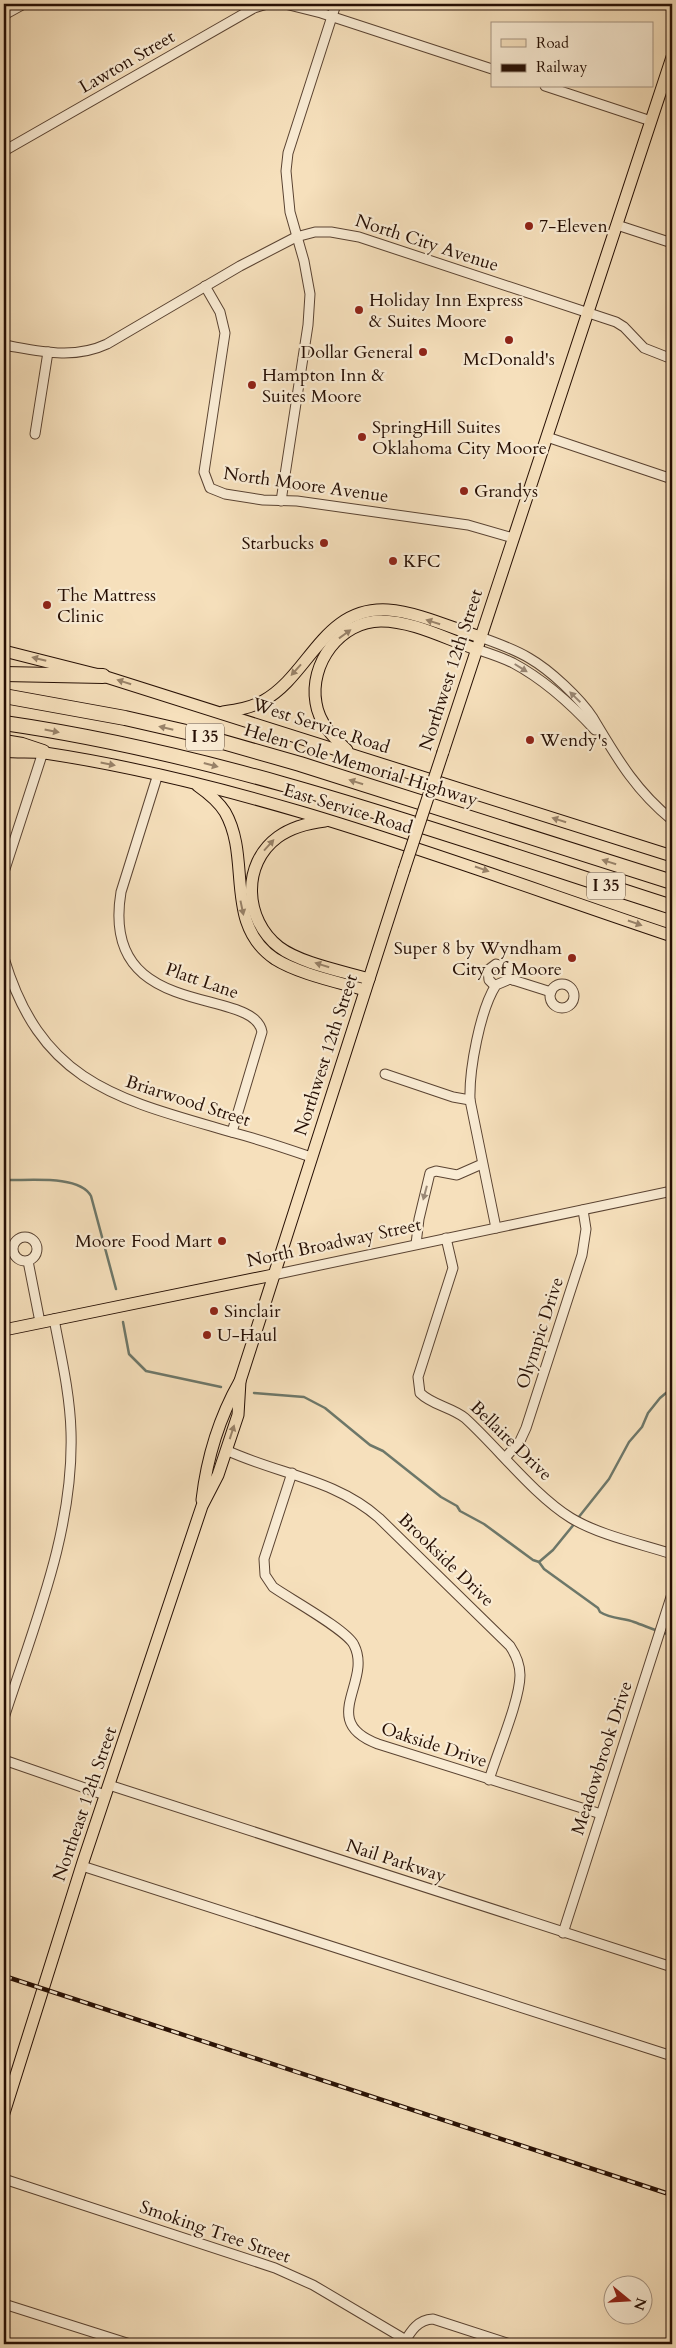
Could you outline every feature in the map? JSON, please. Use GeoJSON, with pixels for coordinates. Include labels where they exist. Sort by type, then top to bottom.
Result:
{"type":"FeatureCollection","features":[{"type":"Feature","properties":{"kind":"highway"},"geometry":{"type":"LineString","coordinates":[[4,674],[103,676]]}},
{"type":"Feature","properties":{"kind":"highway","name":"Helen Cole Memorial Highway"},"geometry":{"type":"LineString","coordinates":[[4,696],[195,734],[300,764],[672,882]]}},
{"type":"Feature","properties":{"kind":"highway","name":"I 35"},"geometry":{"type":"LineString","coordinates":[[4,723],[189,759],[294,788],[672,908]]}},
{"type":"Feature","properties":{"kind":"highway"},"geometry":{"type":"LineString","coordinates":[[4,742],[22,745],[43,752]]}},
{"type":"Feature","properties":{"kind":"main road","name":"Northwest 12th Street"},"geometry":{"type":"LineString","coordinates":[[240,1381],[476,649],[672,57]]}},
{"type":"Feature","properties":{"kind":"main road"},"geometry":{"type":"LineString","coordinates":[[4,651],[103,676],[221,712],[246,708],[268,698],[278,690],[333,629],[353,616],[366,612],[378,610],[400,611],[480,637]]}},
{"type":"Feature","properties":{"kind":"main road"},"geometry":{"type":"LineString","coordinates":[[350,753],[326,728],[319,713],[315,694],[317,676],[323,658],[341,636],[369,622],[393,622],[476,649]]}},
{"type":"Feature","properties":{"kind":"main road","name":"West Service Road"},"geometry":{"type":"LineString","coordinates":[[221,712],[672,856]]}},
{"type":"Feature","properties":{"kind":"main road","name":"East Service Road"},"geometry":{"type":"LineString","coordinates":[[4,752],[43,752],[192,782],[330,821],[478,868],[672,936]]}},
{"type":"Feature","properties":{"kind":"main road"},"geometry":{"type":"LineString","coordinates":[[192,782],[219,804],[229,821],[235,842],[243,914],[252,936],[258,943],[284,963],[367,985]]}},
{"type":"Feature","properties":{"kind":"main road"},"geometry":{"type":"LineString","coordinates":[[330,821],[296,827],[272,842],[258,860],[254,869],[251,886],[252,906],[261,927],[272,941],[284,951],[367,985]]}},
{"type":"Feature","properties":{"kind":"main road","name":"North Broadway Street"},"geometry":{"type":"LineString","coordinates":[[4,1330],[273,1275]]}},
{"type":"Feature","properties":{"kind":"main road","name":"Northeast 12th Street"},"geometry":{"type":"LineString","coordinates":[[202,1506],[205,1472],[224,1410],[240,1381]]}},
{"type":"Feature","properties":{"kind":"main road","name":"Northeast 12th Street"},"geometry":{"type":"LineString","coordinates":[[4,2113],[82,1866],[202,1506],[218,1475],[238,1414],[240,1381]]}},
{"type":"Feature","properties":{"kind":"main road"},"geometry":{"type":"LineString","coordinates":[[212,1450],[226,1450]]}},
{"type":"Feature","properties":{"kind":"street"},"geometry":{"type":"LineString","coordinates":[[4,16],[24,4]]}},
{"type":"Feature","properties":{"kind":"street","name":"Lawton Street"},"geometry":{"type":"LineString","coordinates":[[4,151],[254,8],[267,4]]}},
{"type":"Feature","properties":{"kind":"street"},"geometry":{"type":"LineString","coordinates":[[285,4],[332,16],[491,69]]}},
{"type":"Feature","properties":{"kind":"street"},"geometry":{"type":"LineString","coordinates":[[281,501],[310,309],[308,279],[296,237],[287,187],[288,153],[336,4]]}},
{"type":"Feature","properties":{"kind":"street"},"geometry":{"type":"LineString","coordinates":[[552,88],[651,121]]}},
{"type":"Feature","properties":{"kind":"street"},"geometry":{"type":"LineString","coordinates":[[617,225],[672,243]]}},
{"type":"Feature","properties":{"kind":"street","name":"North City Avenue"},"geometry":{"type":"LineString","coordinates":[[4,345],[48,352],[79,354],[95,349],[296,237],[315,232],[344,234],[588,312],[624,326],[644,348],[672,359]]}},
{"type":"Feature","properties":{"kind":"street","name":"North Moore Avenue"},"geometry":{"type":"LineString","coordinates":[[205,286],[220,312],[225,332],[204,472],[210,488],[225,494],[263,500],[298,501],[468,525],[513,538]]}},
{"type":"Feature","properties":{"kind":"street"},"geometry":{"type":"LineString","coordinates":[[35,434],[48,352]]}},
{"type":"Feature","properties":{"kind":"street"},"geometry":{"type":"LineString","coordinates":[[546,437],[672,479]]}},
{"type":"Feature","properties":{"kind":"street"},"geometry":{"type":"LineString","coordinates":[[480,637],[514,650],[531,659],[579,700],[593,718],[602,737]]}},
{"type":"Feature","properties":{"kind":"street"},"geometry":{"type":"LineString","coordinates":[[476,649],[512,662],[577,711],[602,737],[636,785],[672,820]]}},
{"type":"Feature","properties":{"kind":"street"},"geometry":{"type":"LineString","coordinates":[[4,872],[43,752]]}},
{"type":"Feature","properties":{"kind":"street","name":"Platt Lane"},"geometry":{"type":"LineString","coordinates":[[158,774],[121,892],[118,908],[120,933],[130,958],[155,983],[178,993],[246,1013],[259,1021],[262,1032],[232,1132]]}},
{"type":"Feature","properties":{"kind":"street","name":"Briarwood Street"},"geometry":{"type":"LineString","coordinates":[[4,958],[16,995],[27,1017],[49,1046],[70,1068],[88,1081],[127,1100],[157,1111],[311,1156]]}},
{"type":"Feature","properties":{"kind":"street"},"geometry":{"type":"LineString","coordinates":[[495,986],[489,980],[488,970],[496,964],[506,967],[513,980]]}},
{"type":"Feature","properties":{"kind":"street"},"geometry":{"type":"LineString","coordinates":[[496,1228],[470,1100],[474,1053],[495,986],[504,980],[513,980],[551,992]]}},
{"type":"Feature","properties":{"kind":"street"},"geometry":{"type":"LineString","coordinates":[[385,1074],[470,1100]]}},
{"type":"Feature","properties":{"kind":"street"},"geometry":{"type":"LineString","coordinates":[[416,1244],[419,1218],[430,1173],[436,1171],[457,1176],[482,1164]]}},
{"type":"Feature","properties":{"kind":"street","name":"North Broadway Street"},"geometry":{"type":"LineString","coordinates":[[273,1275],[672,1191]]}},
{"type":"Feature","properties":{"kind":"street","name":"Olympic Drive"},"geometry":{"type":"LineString","coordinates":[[505,1458],[520,1441],[526,1428],[582,1255],[586,1239],[582,1210]]}},
{"type":"Feature","properties":{"kind":"street","name":"Bellaire Drive"},"geometry":{"type":"LineString","coordinates":[[446,1238],[452,1257],[453,1268],[418,1377],[418,1389],[426,1399],[454,1409],[551,1502],[571,1518],[590,1527],[672,1554]]}},
{"type":"Feature","properties":{"kind":"street"},"geometry":{"type":"LineString","coordinates":[[28,1261],[40,1322]]}},
{"type":"Feature","properties":{"kind":"street"},"geometry":{"type":"LineString","coordinates":[[4,1718],[54,1563],[70,1486],[71,1430],[64,1369],[54,1319]]}},
{"type":"Feature","properties":{"kind":"street","name":"Brookside Drive"},"geometry":{"type":"LineString","coordinates":[[226,1450],[339,1491],[368,1509],[510,1646],[519,1668],[518,1691],[489,1780]]}},
{"type":"Feature","properties":{"kind":"street","name":"Oakside Drive"},"geometry":{"type":"LineString","coordinates":[[292,1473],[264,1559],[265,1575],[273,1587],[353,1643],[359,1664],[348,1704],[352,1726],[366,1740],[601,1814]]}},
{"type":"Feature","properties":{"kind":"street","name":"Meadowbrook Drive"},"geometry":{"type":"LineString","coordinates":[[562,1933],[672,1594]]}},
{"type":"Feature","properties":{"kind":"street","name":"Nail Parkway"},"geometry":{"type":"LineString","coordinates":[[4,1760],[107,1790],[672,1967]]}},
{"type":"Feature","properties":{"kind":"street"},"geometry":{"type":"LineString","coordinates":[[82,1866],[672,2056]]}},
{"type":"Feature","properties":{"kind":"street","name":"Smoking Tree Street"},"geometry":{"type":"LineString","coordinates":[[4,2179],[275,2268],[313,2285],[405,2342]]}},
{"type":"Feature","properties":{"kind":"street"},"geometry":{"type":"LineString","coordinates":[[4,2304],[130,2344]]}},
{"type":"Feature","properties":{"kind":"street"},"geometry":{"type":"LineString","coordinates":[[405,2342],[416,2325],[433,2319],[510,2344]]}},
{"type":"Feature","properties":{"kind":"waterway"},"geometry":{"type":"LineString","coordinates":[[4,1180],[51,1180],[75,1184],[85,1189],[91,1196],[116,1289]]}},
{"type":"Feature","properties":{"kind":"waterway"},"geometry":{"type":"LineString","coordinates":[[123,1322],[129,1354],[146,1371],[221,1387]]}},
{"type":"Feature","properties":{"kind":"waterway"},"geometry":{"type":"LineString","coordinates":[[578,1518],[609,1479],[629,1442],[642,1427],[648,1413],[660,1398],[672,1388]]}},
{"type":"Feature","properties":{"kind":"waterway"},"geometry":{"type":"LineString","coordinates":[[254,1393],[304,1397],[325,1408],[370,1445],[383,1451],[441,1497],[457,1506],[460,1511],[484,1524],[533,1560],[539,1562],[544,1569],[598,1608],[600,1612],[672,1635]]}},
{"type":"Feature","properties":{"kind":"waterway"},"geometry":{"type":"LineString","coordinates":[[539,1562],[553,1550],[575,1523]]}},
{"type":"Feature","properties":{"kind":"railway"},"geometry":{"type":"LineString","coordinates":[[4,1976],[672,2195]]}},
{"type":"Feature","properties":{"kind":"place","name":"7-Eleven"},"geometry":{"type":"Point","coordinates":[529,226]}},
{"type":"Feature","properties":{"kind":"place","name":"Holiday Inn Express & Suites Moore"},"geometry":{"type":"Point","coordinates":[359,310]}},
{"type":"Feature","properties":{"kind":"place","name":"McDonald's"},"geometry":{"type":"Point","coordinates":[509,340]}},
{"type":"Feature","properties":{"kind":"place","name":"Dollar General"},"geometry":{"type":"Point","coordinates":[423,352]}},
{"type":"Feature","properties":{"kind":"place","name":"Hampton Inn & Suites Moore"},"geometry":{"type":"Point","coordinates":[252,385]}},
{"type":"Feature","properties":{"kind":"place","name":"SpringHill Suites Oklahoma City Moore"},"geometry":{"type":"Point","coordinates":[362,437]}},
{"type":"Feature","properties":{"kind":"place","name":"Grandys"},"geometry":{"type":"Point","coordinates":[464,491]}},
{"type":"Feature","properties":{"kind":"place","name":"Starbucks"},"geometry":{"type":"Point","coordinates":[324,543]}},
{"type":"Feature","properties":{"kind":"place","name":"KFC"},"geometry":{"type":"Point","coordinates":[393,561]}},
{"type":"Feature","properties":{"kind":"place","name":"The Mattress Clinic"},"geometry":{"type":"Point","coordinates":[47,605]}},
{"type":"Feature","properties":{"kind":"place","name":"Wendy's"},"geometry":{"type":"Point","coordinates":[530,740]}},
{"type":"Feature","properties":{"kind":"place","name":"Super 8 by Wyndham City of Moore"},"geometry":{"type":"Point","coordinates":[572,958]}},
{"type":"Feature","properties":{"kind":"place","name":"Moore Food Mart"},"geometry":{"type":"Point","coordinates":[222,1241]}},
{"type":"Feature","properties":{"kind":"place","name":"Sinclair"},"geometry":{"type":"Point","coordinates":[214,1311]}},
{"type":"Feature","properties":{"kind":"place","name":"U-Haul"},"geometry":{"type":"Point","coordinates":[207,1335]}}]}
